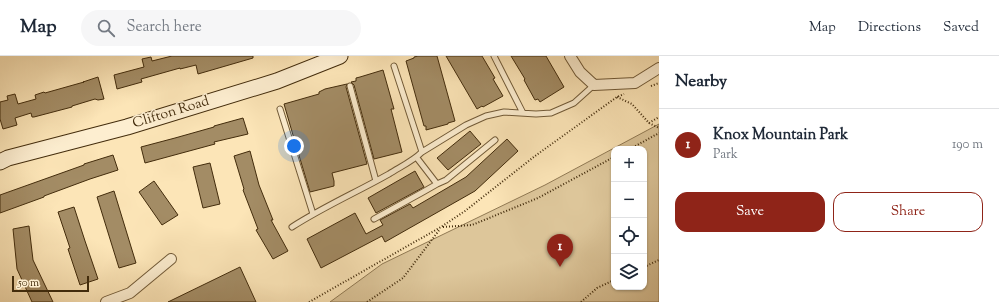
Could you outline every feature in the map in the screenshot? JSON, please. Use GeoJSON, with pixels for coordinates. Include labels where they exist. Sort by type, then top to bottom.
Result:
{"type":"FeatureCollection","features":[{"type":"Feature","properties":{"kind":"main road","name":"Clifton Road"},"geometry":{"type":"LineString","coordinates":[[0,162],[8,158],[127,127],[277,82],[340,56]]}},
{"type":"Feature","properties":{"kind":"street"},"geometry":{"type":"LineString","coordinates":[[570,56],[580,72],[594,85],[635,83],[659,68]]}},
{"type":"Feature","properties":{"kind":"street"},"geometry":{"type":"LineString","coordinates":[[106,302],[130,293],[171,259]]}},
{"type":"Feature","properties":{"kind":"lane"},"geometry":{"type":"LineString","coordinates":[[494,56],[523,113]]}},
{"type":"Feature","properties":{"kind":"lane"},"geometry":{"type":"LineString","coordinates":[[394,66],[422,152]]}},
{"type":"Feature","properties":{"kind":"lane"},"geometry":{"type":"LineString","coordinates":[[292,227],[313,214],[417,158],[422,152],[466,125],[486,116],[504,112],[536,114],[551,113],[574,103],[594,85]]}},
{"type":"Feature","properties":{"kind":"lane"},"geometry":{"type":"LineString","coordinates":[[350,86],[376,181]]}},
{"type":"Feature","properties":{"kind":"lane"},"geometry":{"type":"LineString","coordinates":[[280,109],[313,214]]}},
{"type":"Feature","properties":{"kind":"lane"},"geometry":{"type":"LineString","coordinates":[[374,219],[446,180],[495,140]]}},
{"type":"Feature","properties":{"kind":"lane"},"geometry":{"type":"LineString","coordinates":[[417,158],[437,184]]}},
{"type":"Feature","properties":{"kind":"path"},"geometry":{"type":"LineString","coordinates":[[645,88],[659,83]]}},
{"type":"Feature","properties":{"kind":"path"},"geometry":{"type":"LineString","coordinates":[[611,94],[632,104],[649,123],[659,128]]}},
{"type":"Feature","properties":{"kind":"path"},"geometry":{"type":"LineString","coordinates":[[309,302],[441,227],[464,211],[529,160],[617,97],[624,94]]}},
{"type":"Feature","properties":{"kind":"path"},"geometry":{"type":"LineString","coordinates":[[649,123],[659,117]]}},
{"type":"Feature","properties":{"kind":"path"},"geometry":{"type":"LineString","coordinates":[[635,146],[659,133]]}},
{"type":"Feature","properties":{"kind":"path"},"geometry":{"type":"LineString","coordinates":[[367,302],[403,278],[441,227],[472,225],[538,198],[611,159]]}},
{"type":"Feature","properties":{"kind":"path"},"geometry":{"type":"LineString","coordinates":[[647,266],[659,260]]}},
{"type":"Feature","properties":{"kind":"path"},"geometry":{"type":"LineString","coordinates":[[581,302],[597,288],[611,281]]}},
{"type":"Feature","properties":{"kind":"shaded area"},"geometry":{"type":"Polygon","coordinates":[[[659,124],[659,302],[330,302],[382,264],[545,185],[611,150],[611,290],[647,290],[647,146],[618,146],[659,124]]]}},
{"type":"Feature","properties":{"kind":"building"},"geometry":{"type":"Polygon","coordinates":[[[172,56],[253,56],[253,58],[198,74],[196,65],[180,68],[141,79],[142,82],[117,89],[114,75],[144,67],[142,59],[151,57],[152,61],[172,56]]]}},
{"type":"Feature","properties":{"kind":"building"},"geometry":{"type":"Polygon","coordinates":[[[418,56],[437,56],[455,121],[426,130],[406,61],[418,56]]]}},
{"type":"Feature","properties":{"kind":"building"},"geometry":{"type":"Polygon","coordinates":[[[446,56],[482,56],[495,78],[493,79],[503,96],[477,109],[446,56]]]}},
{"type":"Feature","properties":{"kind":"building"},"geometry":{"type":"Polygon","coordinates":[[[511,56],[546,56],[564,87],[540,102],[538,99],[535,100],[524,80],[525,79],[511,56]]]}},
{"type":"Feature","properties":{"kind":"building"},"geometry":{"type":"Polygon","coordinates":[[[383,70],[394,109],[391,109],[402,152],[374,159],[354,85],[351,82],[356,81],[356,78],[383,70]]]}},
{"type":"Feature","properties":{"kind":"building"},"geometry":{"type":"Polygon","coordinates":[[[98,77],[104,99],[95,99],[34,117],[32,117],[31,113],[15,118],[17,125],[3,129],[0,119],[0,102],[8,100],[7,96],[15,94],[18,104],[36,99],[35,95],[98,77]]]}},
{"type":"Feature","properties":{"kind":"building"},"geometry":{"type":"Polygon","coordinates":[[[347,84],[346,87],[367,164],[332,173],[334,186],[310,192],[284,104],[319,94],[319,92],[325,89],[347,84]]]}},
{"type":"Feature","properties":{"kind":"building"},"geometry":{"type":"Polygon","coordinates":[[[243,118],[248,134],[214,142],[215,144],[145,163],[141,147],[243,118]]]}},
{"type":"Feature","properties":{"kind":"building"},"geometry":{"type":"Polygon","coordinates":[[[470,131],[481,144],[448,170],[437,158],[470,131]]]}},
{"type":"Feature","properties":{"kind":"building"},"geometry":{"type":"Polygon","coordinates":[[[507,139],[518,151],[475,191],[385,242],[382,236],[321,268],[307,239],[355,213],[366,234],[383,225],[380,220],[410,204],[413,208],[466,177],[507,139]]]}},
{"type":"Feature","properties":{"kind":"building"},"geometry":{"type":"Polygon","coordinates":[[[250,151],[259,185],[273,220],[271,220],[288,251],[273,259],[256,230],[258,229],[243,190],[244,189],[234,156],[250,151]]]}},
{"type":"Feature","properties":{"kind":"building"},"geometry":{"type":"Polygon","coordinates":[[[113,155],[118,170],[0,213],[0,195],[113,155]]]}},
{"type":"Feature","properties":{"kind":"building"},"geometry":{"type":"Polygon","coordinates":[[[210,163],[220,204],[203,208],[193,167],[210,163]]]}},
{"type":"Feature","properties":{"kind":"building"},"geometry":{"type":"Polygon","coordinates":[[[415,171],[424,187],[376,213],[368,198],[415,171]]]}},
{"type":"Feature","properties":{"kind":"building"},"geometry":{"type":"Polygon","coordinates":[[[154,181],[178,215],[162,225],[139,192],[154,181]]]}},
{"type":"Feature","properties":{"kind":"building"},"geometry":{"type":"Polygon","coordinates":[[[114,191],[136,263],[119,268],[97,197],[114,191]]]}},
{"type":"Feature","properties":{"kind":"building"},"geometry":{"type":"Polygon","coordinates":[[[74,207],[98,279],[80,285],[58,212],[74,207]]]}},
{"type":"Feature","properties":{"kind":"building"},"geometry":{"type":"Polygon","coordinates":[[[29,226],[33,260],[53,302],[32,302],[17,269],[13,229],[29,226]]]}},
{"type":"Feature","properties":{"kind":"building"},"geometry":{"type":"Polygon","coordinates":[[[240,267],[256,302],[168,302],[240,267]]]}},
{"type":"Feature","properties":{"kind":"place","name":"Knox Mountain Park"},"geometry":{"type":"Point","coordinates":[560,267]}}]}
